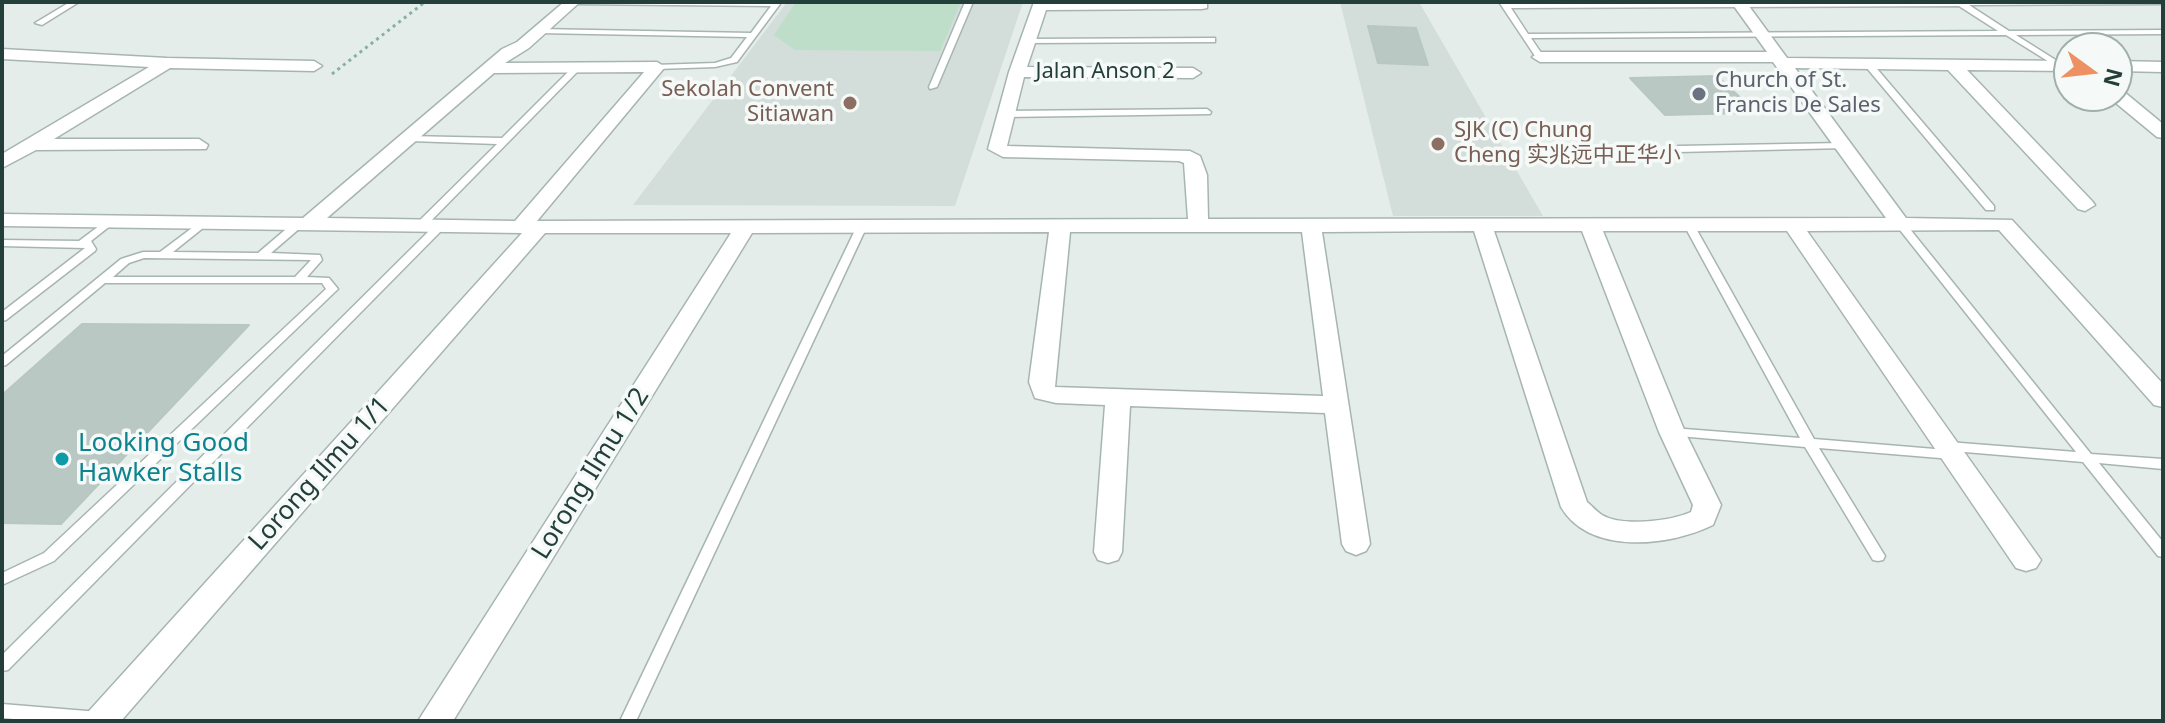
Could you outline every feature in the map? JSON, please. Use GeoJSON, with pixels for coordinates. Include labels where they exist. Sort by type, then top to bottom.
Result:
{"type":"FeatureCollection","features":[{"type":"Feature","properties":{"kind":"street"},"geometry":{"type":"LineString","coordinates":[[508,52],[505,45],[549,2]]}},
{"type":"Feature","properties":{"kind":"street"},"geometry":{"type":"LineString","coordinates":[[301,226],[410,138],[508,52],[523,45],[573,2]]}},
{"type":"Feature","properties":{"kind":"street"},"geometry":{"type":"LineString","coordinates":[[1198,226],[1197,175],[1193,160],[1183,155],[1003,151],[996,146],[1040,4],[1202,5]]}},
{"type":"Feature","properties":{"kind":"street"},"geometry":{"type":"LineString","coordinates":[[1740,4],[1901,225]]}},
{"type":"Feature","properties":{"kind":"street"},"geometry":{"type":"LineString","coordinates":[[2,54],[167,63],[314,66]]}},
{"type":"Feature","properties":{"kind":"street"},"geometry":{"type":"LineString","coordinates":[[2,68],[30,54]]}},
{"type":"Feature","properties":{"kind":"street"},"geometry":{"type":"LineString","coordinates":[[1540,57],[2053,66]]}},
{"type":"Feature","properties":{"kind":"street"},"geometry":{"type":"LineString","coordinates":[[2,162],[167,63]]}},
{"type":"Feature","properties":{"kind":"street"},"geometry":{"type":"LineString","coordinates":[[1953,65],[2085,205]]}},
{"type":"Feature","properties":{"kind":"street"},"geometry":{"type":"LineString","coordinates":[[2133,66],[2163,67]]}},
{"type":"Feature","properties":{"kind":"street"},"geometry":{"type":"LineString","coordinates":[[490,68],[657,67]]}},
{"type":"Feature","properties":{"kind":"street","name":"Lorong Ilmu 1/1"},"geometry":{"type":"LineString","coordinates":[[102,720],[530,227],[657,67]]}},
{"type":"Feature","properties":{"kind":"street","name":"Jalan Anson 2"},"geometry":{"type":"LineString","coordinates":[[1017,72],[1193,73]]}},
{"type":"Feature","properties":{"kind":"street"},"geometry":{"type":"LineString","coordinates":[[2133,108],[2163,133]]}},
{"type":"Feature","properties":{"kind":"street"},"geometry":{"type":"LineString","coordinates":[[33,144],[199,145]]}},
{"type":"Feature","properties":{"kind":"street"},"geometry":{"type":"LineString","coordinates":[[2,220],[429,227],[2005,224],[2163,399]]}},
{"type":"Feature","properties":{"kind":"street"},"geometry":{"type":"LineString","coordinates":[[1311,225],[1356,544]]}},
{"type":"Feature","properties":{"kind":"street"},"geometry":{"type":"LineString","coordinates":[[1482,225],[1575,507],[1595,525],[1634,532],[1682,528],[1703,518],[1707,505],[1672,432],[1590,225]]}},
{"type":"Feature","properties":{"kind":"street"},"geometry":{"type":"LineString","coordinates":[[1793,225],[2026,560]]}},
{"type":"Feature","properties":{"kind":"street","name":"Lorong Ilmu 1/2"},"geometry":{"type":"LineString","coordinates":[[435,721],[746,226]]}},
{"type":"Feature","properties":{"kind":"street"},"geometry":{"type":"LineString","coordinates":[[1060,226],[1041,386],[1044,392],[1118,398],[1337,405]]}},
{"type":"Feature","properties":{"kind":"street"},"geometry":{"type":"LineString","coordinates":[[1108,552],[1118,398]]}},
{"type":"Feature","properties":{"kind":"lane"},"geometry":{"type":"LineString","coordinates":[[39,23],[75,2]]}},
{"type":"Feature","properties":{"kind":"lane"},"geometry":{"type":"LineString","coordinates":[[573,2],[776,4],[739,55],[727,64],[657,67]]}},
{"type":"Feature","properties":{"kind":"lane"},"geometry":{"type":"LineString","coordinates":[[933,87],[969,2]]}},
{"type":"Feature","properties":{"kind":"lane"},"geometry":{"type":"LineString","coordinates":[[1505,4],[2163,2]]}},
{"type":"Feature","properties":{"kind":"lane"},"geometry":{"type":"LineString","coordinates":[[1505,4],[1540,57]]}},
{"type":"Feature","properties":{"kind":"lane"},"geometry":{"type":"LineString","coordinates":[[1962,4],[2053,60]]}},
{"type":"Feature","properties":{"kind":"lane"},"geometry":{"type":"LineString","coordinates":[[539,31],[753,35]]}},
{"type":"Feature","properties":{"kind":"lane"},"geometry":{"type":"LineString","coordinates":[[1526,36],[2163,32]]}},
{"type":"Feature","properties":{"kind":"lane"},"geometry":{"type":"LineString","coordinates":[[1028,41],[1212,40]]}},
{"type":"Feature","properties":{"kind":"lane"},"geometry":{"type":"LineString","coordinates":[[1869,65],[1990,208]]}},
{"type":"Feature","properties":{"kind":"lane"},"geometry":{"type":"LineString","coordinates":[[2,665],[429,227],[504,141],[577,68]]}},
{"type":"Feature","properties":{"kind":"lane"},"geometry":{"type":"LineString","coordinates":[[1005,114],[1207,112]]}},
{"type":"Feature","properties":{"kind":"lane"},"geometry":{"type":"LineString","coordinates":[[410,138],[504,141]]}},
{"type":"Feature","properties":{"kind":"lane"},"geometry":{"type":"LineString","coordinates":[[1678,149],[1842,146]]}},
{"type":"Feature","properties":{"kind":"lane"},"geometry":{"type":"LineString","coordinates":[[81,244],[111,220]]}},
{"type":"Feature","properties":{"kind":"lane"},"geometry":{"type":"LineString","coordinates":[[163,255],[204,222]]}},
{"type":"Feature","properties":{"kind":"lane"},"geometry":{"type":"LineString","coordinates":[[1689,225],[1810,444],[1878,556]]}},
{"type":"Feature","properties":{"kind":"lane"},"geometry":{"type":"LineString","coordinates":[[1901,225],[2163,552]]}},
{"type":"Feature","properties":{"kind":"lane"},"geometry":{"type":"LineString","coordinates":[[261,256],[301,226]]}},
{"type":"Feature","properties":{"kind":"lane"},"geometry":{"type":"LineString","coordinates":[[628,721],[862,226]]}},
{"type":"Feature","properties":{"kind":"lane"},"geometry":{"type":"LineString","coordinates":[[2,243],[88,244],[91,249],[2,318]]}},
{"type":"Feature","properties":{"kind":"lane"},"geometry":{"type":"LineString","coordinates":[[2,362],[125,261],[143,255],[316,257],[317,260],[298,280]]}},
{"type":"Feature","properties":{"kind":"lane"},"geometry":{"type":"LineString","coordinates":[[2,579],[49,557],[332,289],[325,280],[102,280]]}},
{"type":"Feature","properties":{"kind":"lane"},"geometry":{"type":"LineString","coordinates":[[1672,432],[1810,444],[2163,464]]}},
{"type":"Feature","properties":{"kind":"lane"},"geometry":{"type":"LineString","coordinates":[[2,711],[102,720]]}},
{"type":"Feature","properties":{"kind":"path"},"geometry":{"type":"LineString","coordinates":[[329,76],[425,2]]}},
{"type":"Feature","properties":{"kind":"shaded area","name":"Sekolah Convent Sitiawan"},"geometry":{"type":"Polygon","coordinates":[[[787,2],[1023,2],[955,206],[633,205],[787,2]]]}},
{"type":"Feature","properties":{"kind":"shaded area","name":"SJK (C) Chung Cheng 实兆远中正华小"},"geometry":{"type":"Polygon","coordinates":[[[1340,2],[1419,2],[1543,216],[1393,216],[1340,2]]]}},
{"type":"Feature","properties":{"kind":"green space"},"geometry":{"type":"Polygon","coordinates":[[[796,2],[961,2],[940,51],[795,50],[774,35],[796,2]]]}},
{"type":"Feature","properties":{"kind":"building"},"geometry":{"type":"Polygon","coordinates":[[[1368,26],[1416,28],[1428,65],[1378,63],[1368,26]]]}},
{"type":"Feature","properties":{"kind":"building","name":"Church of St. Francis De Sales"},"geometry":{"type":"Polygon","coordinates":[[[1717,76],[1744,101],[1731,101],[1744,113],[1665,115],[1630,78],[1717,76]]]}},
{"type":"Feature","properties":{"kind":"building","name":"Looking Good Hawker Stalls"},"geometry":{"type":"Polygon","coordinates":[[[82,324],[249,325],[61,524],[2,523],[2,395],[82,324]]]}},
{"type":"Feature","properties":{"kind":"place","name":"Church of St. Francis De Sales"},"geometry":{"type":"Point","coordinates":[1699,94]}},
{"type":"Feature","properties":{"kind":"place","name":"Sekolah Convent Sitiawan"},"geometry":{"type":"Point","coordinates":[850,103]}},
{"type":"Feature","properties":{"kind":"place","name":"SJK (C) Chung Cheng 实兆远中正华小"},"geometry":{"type":"Point","coordinates":[1438,144]}},
{"type":"Feature","properties":{"kind":"place","name":"Looking Good Hawker Stalls"},"geometry":{"type":"Point","coordinates":[62,459]}}]}
